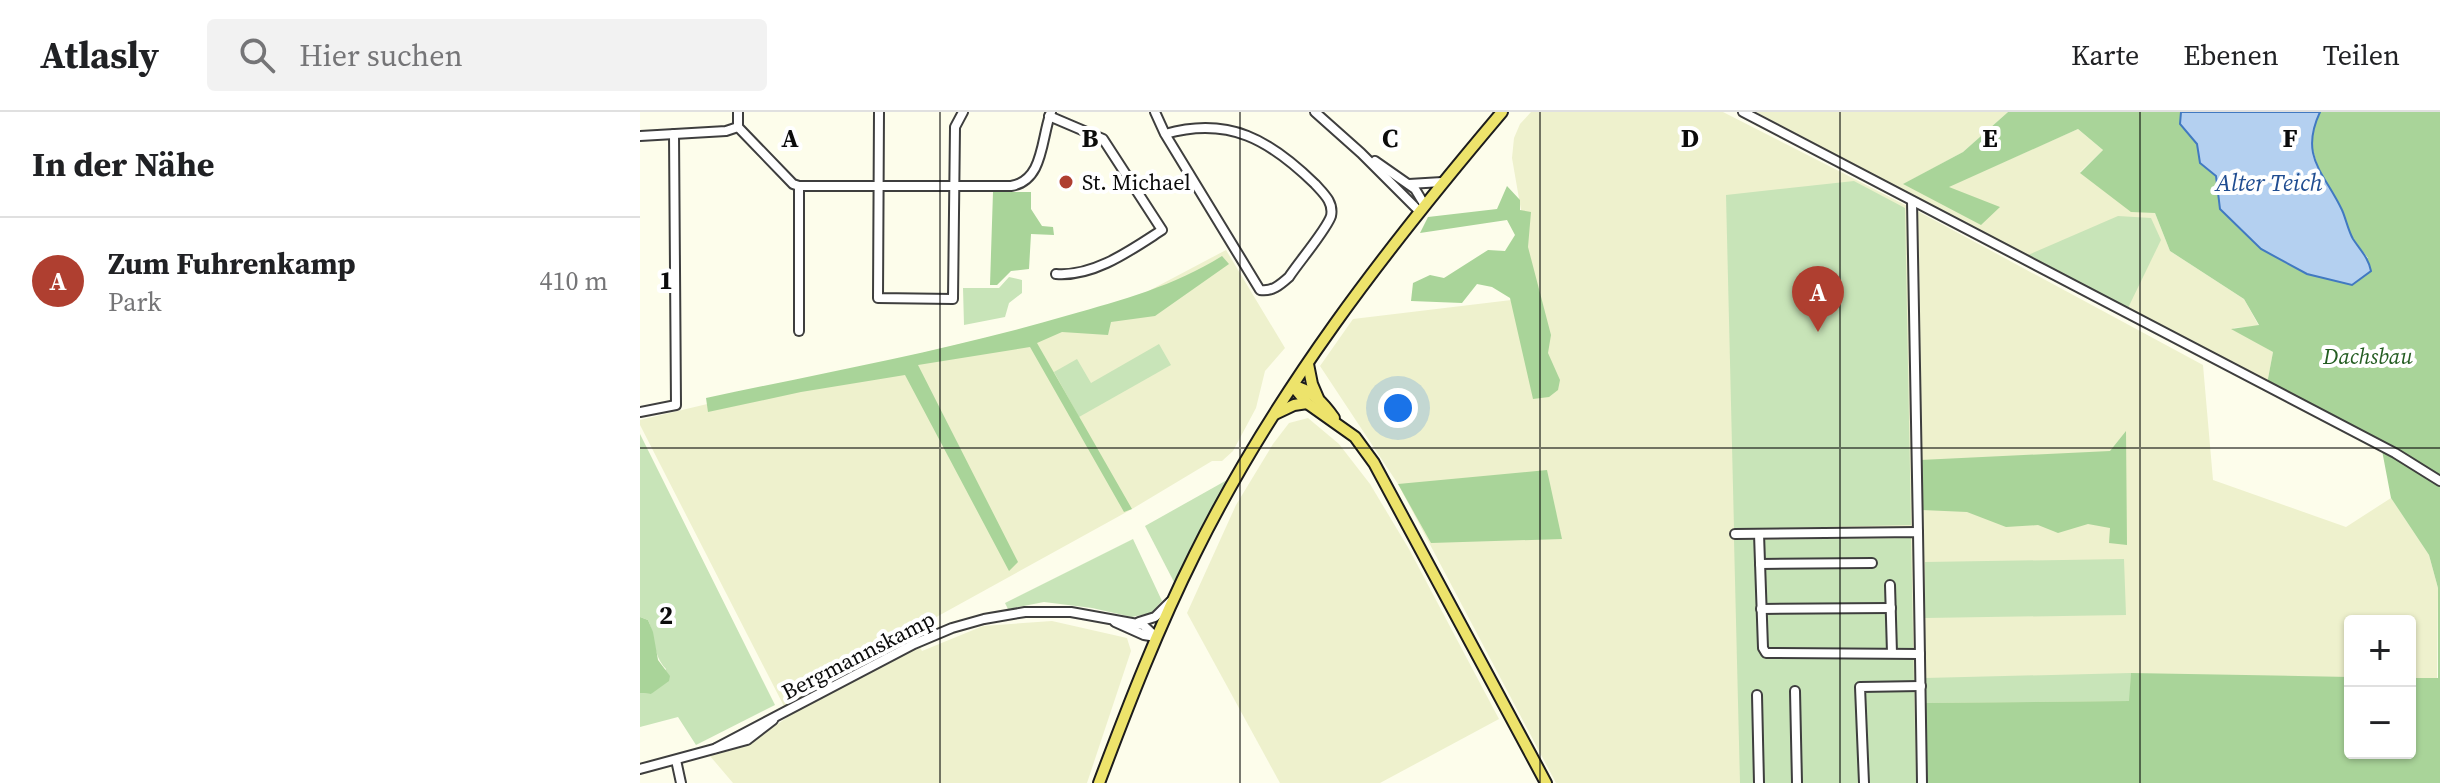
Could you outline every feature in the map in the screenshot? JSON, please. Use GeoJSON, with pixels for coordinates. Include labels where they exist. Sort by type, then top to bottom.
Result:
{"type":"FeatureCollection","features":[{"type":"Feature","properties":{"kind":"main road"},"geometry":{"type":"LineString","coordinates":[[1099,783],[1156,637],[1237,475],[1352,296],[1502,112]]}},
{"type":"Feature","properties":{"kind":"main road"},"geometry":{"type":"LineString","coordinates":[[1308,363],[1319,400]]}},
{"type":"Feature","properties":{"kind":"main road"},"geometry":{"type":"LineString","coordinates":[[1293,386],[1302,387],[1319,400],[1337,422]]}},
{"type":"Feature","properties":{"kind":"main road"},"geometry":{"type":"LineString","coordinates":[[1293,386],[1307,403],[1337,422],[1365,450],[1390,490],[1546,783]]}},
{"type":"Feature","properties":{"kind":"main road"},"geometry":{"type":"LineString","coordinates":[[1275,414],[1307,403]]}},
{"type":"Feature","properties":{"kind":"street"},"geometry":{"type":"LineString","coordinates":[[738,112],[738,127],[793,184],[799,186],[1011,186],[1028,181],[1036,169],[1050,114],[1103,139],[1162,230],[1123,256],[1070,275],[1056,274]]}},
{"type":"Feature","properties":{"kind":"street"},"geometry":{"type":"LineString","coordinates":[[879,112],[878,298],[953,299],[955,127],[963,112]]}},
{"type":"Feature","properties":{"kind":"street"},"geometry":{"type":"LineString","coordinates":[[1155,112],[1165,134],[1260,290],[1272,290],[1289,277],[1330,218],[1331,206],[1327,197],[1288,158],[1252,138],[1218,128],[1195,128],[1165,134]]}},
{"type":"Feature","properties":{"kind":"street"},"geometry":{"type":"LineString","coordinates":[[1315,112],[1422,207]]}},
{"type":"Feature","properties":{"kind":"street"},"geometry":{"type":"LineString","coordinates":[[1743,112],[2375,443],[2440,481]]}},
{"type":"Feature","properties":{"kind":"street"},"geometry":{"type":"LineString","coordinates":[[640,136],[726,131],[738,127]]}},
{"type":"Feature","properties":{"kind":"street"},"geometry":{"type":"LineString","coordinates":[[640,412],[676,405],[674,134]]}},
{"type":"Feature","properties":{"kind":"street"},"geometry":{"type":"LineString","coordinates":[[1361,153],[1409,184],[1419,193],[1422,207]]}},
{"type":"Feature","properties":{"kind":"street"},"geometry":{"type":"LineString","coordinates":[[1409,184],[1442,182]]}},
{"type":"Feature","properties":{"kind":"street"},"geometry":{"type":"LineString","coordinates":[[799,186],[799,331]]}},
{"type":"Feature","properties":{"kind":"street"},"geometry":{"type":"LineString","coordinates":[[1912,201],[1922,783]]}},
{"type":"Feature","properties":{"kind":"street"},"geometry":{"type":"LineString","coordinates":[[1735,534],[1918,532]]}},
{"type":"Feature","properties":{"kind":"street"},"geometry":{"type":"LineString","coordinates":[[1759,534],[1763,648],[1766,653],[1920,654]]}},
{"type":"Feature","properties":{"kind":"street"},"geometry":{"type":"LineString","coordinates":[[1760,564],[1872,563]]}},
{"type":"Feature","properties":{"kind":"street"},"geometry":{"type":"LineString","coordinates":[[1890,585],[1892,653]]}},
{"type":"Feature","properties":{"kind":"street"},"geometry":{"type":"LineString","coordinates":[[1134,622],[1155,617],[1174,598]]}},
{"type":"Feature","properties":{"kind":"street"},"geometry":{"type":"LineString","coordinates":[[1761,609],[1891,608]]}},
{"type":"Feature","properties":{"kind":"street","name":"Bergmannskamp"},"geometry":{"type":"LineString","coordinates":[[640,769],[716,748],[914,644],[984,619],[1025,612],[1071,612],[1134,622],[1150,629],[1156,637]]}},
{"type":"Feature","properties":{"kind":"street","name":"Bergmannskamp"},"geometry":{"type":"LineString","coordinates":[[1099,617],[1156,637]]}},
{"type":"Feature","properties":{"kind":"street"},"geometry":{"type":"LineString","coordinates":[[1864,783],[1860,687],[1921,686]]}},
{"type":"Feature","properties":{"kind":"street"},"geometry":{"type":"LineString","coordinates":[[1795,691],[1797,783]]}},
{"type":"Feature","properties":{"kind":"street"},"geometry":{"type":"LineString","coordinates":[[1757,695],[1759,783]]}},
{"type":"Feature","properties":{"kind":"street"},"geometry":{"type":"LineString","coordinates":[[676,760],[681,783]]}},
{"type":"Feature","properties":{"kind":"green space"},"geometry":{"type":"Polygon","coordinates":[[[1531,112],[1723,112],[1921,213],[2203,365],[2213,480],[2346,527],[2391,498],[2429,555],[2438,588],[2437,678],[2416,678],[2416,615],[2344,615],[2344,680],[2140,783],[1556,783],[1398,484],[1320,366],[1353,319],[1536,297],[1512,158],[1514,138],[1520,124],[1531,112]]]}},
{"type":"Feature","properties":{"kind":"green space"},"geometry":{"type":"Polygon","coordinates":[[[1756,112],[2008,112],[1963,152],[1904,184],[1947,187],[2078,129],[2103,150],[2080,172],[2155,213],[2170,251],[2244,299],[2259,326],[2233,328],[2273,352],[2267,384],[1756,112]]]}},
{"type":"Feature","properties":{"kind":"green space","name":"Dachsbau"},"geometry":{"type":"Polygon","coordinates":[[[2008,112],[2181,112],[2180,124],[2197,144],[2200,163],[2216,176],[2220,209],[2368,258],[2352,238],[2342,209],[2320,174],[2310,140],[2318,114],[2440,112],[2440,783],[1922,783],[1925,703],[2129,701],[2131,673],[2344,677],[2344,759],[2416,759],[2416,678],[2438,678],[2438,588],[2429,555],[2391,498],[2381,445],[2267,384],[2273,352],[2231,329],[2259,325],[2244,299],[2170,251],[2155,213],[2131,212],[2080,173],[2103,150],[2078,129],[1949,187],[2000,207],[1981,225],[1903,184],[1963,152],[2008,112]]]}},
{"type":"Feature","properties":{"kind":"green space"},"geometry":{"type":"Polygon","coordinates":[[[1854,181],[1905,208],[1911,525],[1734,529],[1726,195],[1854,181]]]}},
{"type":"Feature","properties":{"kind":"green space"},"geometry":{"type":"Polygon","coordinates":[[[1507,186],[1520,200],[1520,210],[1531,212],[1528,247],[1551,335],[1548,353],[1560,380],[1558,390],[1549,397],[1533,399],[1510,298],[1492,287],[1477,284],[1462,303],[1411,301],[1413,283],[1430,275],[1444,278],[1488,250],[1505,251],[1515,235],[1507,220],[1420,233],[1428,217],[1497,209],[1507,186]]]}},
{"type":"Feature","properties":{"kind":"green space"},"geometry":{"type":"Polygon","coordinates":[[[993,192],[1031,192],[1031,209],[1042,226],[1053,227],[1054,235],[1031,234],[1029,269],[1011,271],[997,285],[990,285],[993,192]]]}},
{"type":"Feature","properties":{"kind":"green space"},"geometry":{"type":"Polygon","coordinates":[[[2118,216],[2151,218],[2161,240],[2128,308],[2028,255],[2118,216]]]}},
{"type":"Feature","properties":{"kind":"green space"},"geometry":{"type":"Polygon","coordinates":[[[1226,250],[1285,348],[1265,371],[1256,408],[1233,451],[1222,461],[1212,461],[1132,509],[911,631],[922,651],[983,626],[1052,621],[1127,638],[1131,651],[1087,783],[733,783],[710,756],[747,746],[789,716],[640,420],[1048,323],[1139,296],[1226,250]]]}},
{"type":"Feature","properties":{"kind":"green space"},"geometry":{"type":"Polygon","coordinates":[[[1222,256],[1229,264],[1155,316],[1111,322],[1108,335],[1062,332],[1037,343],[1132,509],[1124,512],[1030,347],[918,365],[1018,562],[1009,571],[905,375],[801,392],[708,412],[706,398],[1024,328],[1147,291],[1185,276],[1222,256]]]}},
{"type":"Feature","properties":{"kind":"green space"},"geometry":{"type":"Polygon","coordinates":[[[1009,277],[1022,280],[1022,293],[1009,303],[1005,317],[964,325],[963,288],[999,288],[1009,277]]]}},
{"type":"Feature","properties":{"kind":"green space"},"geometry":{"type":"Polygon","coordinates":[[[1159,344],[1171,365],[1079,417],[1054,372],[1077,359],[1091,383],[1159,344]]]}},
{"type":"Feature","properties":{"kind":"green space"},"geometry":{"type":"Polygon","coordinates":[[[1308,418],[1339,444],[1370,484],[1409,549],[1499,719],[1380,783],[1280,783],[1187,613],[1236,505],[1273,444],[1289,423],[1308,418]]]}},
{"type":"Feature","properties":{"kind":"green space"},"geometry":{"type":"Polygon","coordinates":[[[2126,431],[2127,545],[2109,543],[2110,528],[2088,524],[2058,533],[2038,525],[2006,527],[1967,512],[1922,510],[1920,460],[2110,451],[2126,431]]]}},
{"type":"Feature","properties":{"kind":"green space"},"geometry":{"type":"Polygon","coordinates":[[[640,434],[775,705],[696,745],[678,717],[640,727],[640,693],[651,694],[666,669],[658,658],[648,620],[640,617],[640,434]]]}},
{"type":"Feature","properties":{"kind":"green space"},"geometry":{"type":"Polygon","coordinates":[[[1547,470],[1562,539],[1431,543],[1398,484],[1547,470]]]}},
{"type":"Feature","properties":{"kind":"green space"},"geometry":{"type":"Polygon","coordinates":[[[1227,480],[1174,582],[1145,526],[1227,480]]]}},
{"type":"Feature","properties":{"kind":"green space"},"geometry":{"type":"Polygon","coordinates":[[[1911,538],[1916,783],[1740,783],[1734,540],[1911,538]]]}},
{"type":"Feature","properties":{"kind":"green space"},"geometry":{"type":"Polygon","coordinates":[[[1133,539],[1162,601],[1151,613],[1132,617],[1044,602],[1008,609],[1005,603],[1133,539]]]}},
{"type":"Feature","properties":{"kind":"green space"},"geometry":{"type":"Polygon","coordinates":[[[2124,559],[2126,615],[1925,618],[1925,562],[2124,559]]]}},
{"type":"Feature","properties":{"kind":"green space"},"geometry":{"type":"Polygon","coordinates":[[[640,617],[648,620],[658,660],[670,676],[669,681],[651,694],[640,693],[640,617]]]}},
{"type":"Feature","properties":{"kind":"green space"},"geometry":{"type":"Polygon","coordinates":[[[2131,673],[2130,701],[1925,703],[1925,678],[2131,673]]]}},
{"type":"Feature","properties":{"kind":"water","name":"Alter Teich"},"geometry":{"type":"Polygon","coordinates":[[[2181,112],[2320,112],[2312,141],[2316,164],[2371,271],[2352,285],[2307,274],[2261,249],[2220,209],[2216,176],[2200,163],[2197,144],[2180,124],[2181,112]]]}},
{"type":"Feature","properties":{"kind":"place","name":"St. Michael"},"geometry":{"type":"Point","coordinates":[1066,182]}},
{"type":"Feature","properties":{"kind":"place","name":"Zum Fuhrenkamp"},"geometry":{"type":"Point","coordinates":[1818,332]}}]}
